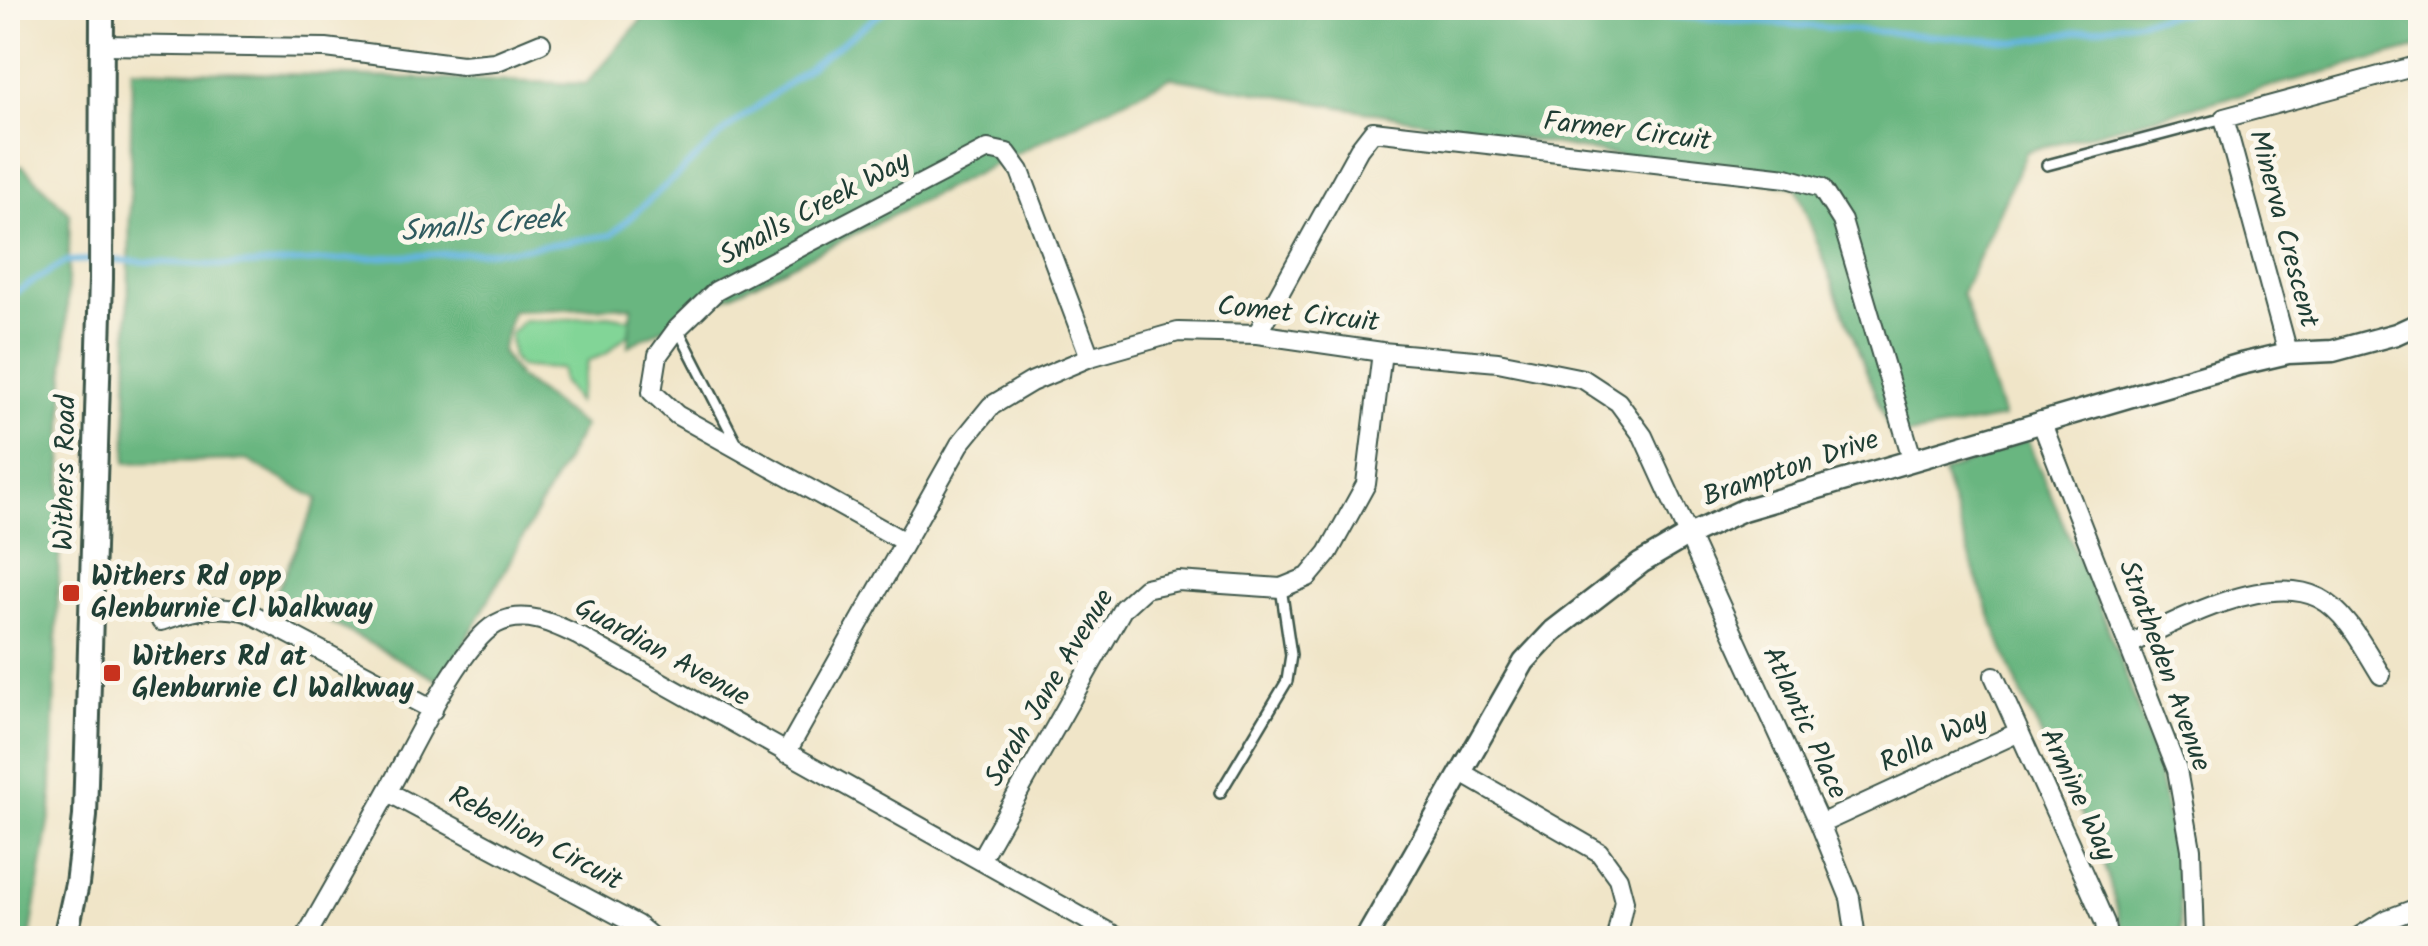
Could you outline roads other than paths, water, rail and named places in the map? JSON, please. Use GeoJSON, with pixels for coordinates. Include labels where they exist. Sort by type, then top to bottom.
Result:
{"type":"FeatureCollection","features":[{"type":"Feature","properties":{"kind":"main road","name":"Withers Road"},"geometry":{"type":"LineString","coordinates":[[65,938],[86,816],[101,280],[102,8]]}},
{"type":"Feature","properties":{"kind":"street"},"geometry":{"type":"LineString","coordinates":[[102,45],[326,48],[462,65],[495,62],[541,42]]}},
{"type":"Feature","properties":{"kind":"street","name":"Minerva Crescent"},"geometry":{"type":"LineString","coordinates":[[2288,353],[2224,118],[2420,65]]}},
{"type":"Feature","properties":{"kind":"street","name":"Farmer Circuit"},"geometry":{"type":"LineString","coordinates":[[1257,334],[1358,149],[1373,131],[1786,178],[1821,188],[1842,221],[1912,458]]}},
{"type":"Feature","properties":{"kind":"street","name":"Smalls Creek Way"},"geometry":{"type":"LineString","coordinates":[[902,541],[676,416],[652,392],[658,355],[716,291],[988,149],[1006,153],[1020,171],[1090,357]]}},
{"type":"Feature","properties":{"kind":"street","name":"Brampton Drive"},"geometry":{"type":"LineString","coordinates":[[1366,938],[1524,662],[1553,631],[1640,563],[1743,510],[1912,458],[2288,353],[2333,352],[2420,323]]}},
{"type":"Feature","properties":{"kind":"street","name":"Comet Circuit"},"geometry":{"type":"LineString","coordinates":[[786,753],[902,541],[960,444],[991,406],[1030,382],[1090,357],[1178,332],[1257,334],[1382,352],[1498,362],[1583,379],[1618,402],[1643,436],[1687,536]]}},
{"type":"Feature","properties":{"kind":"street"},"geometry":{"type":"LineString","coordinates":[[1281,588],[1308,578],[1328,552],[1366,484],[1382,352]]}},
{"type":"Feature","properties":{"kind":"street","name":"Stratheden Avenue"},"geometry":{"type":"LineString","coordinates":[[2042,421],[2176,770],[2191,849],[2194,938]]}},
{"type":"Feature","properties":{"kind":"street","name":"Atlantic Place"},"geometry":{"type":"LineString","coordinates":[[1687,536],[1820,824],[1850,898],[1856,938]]}},
{"type":"Feature","properties":{"kind":"street","name":"Sarah Jane Avenue"},"geometry":{"type":"LineString","coordinates":[[980,860],[1123,608],[1145,588],[1178,580],[1281,588]]}},
{"type":"Feature","properties":{"kind":"street"},"geometry":{"type":"LineString","coordinates":[[2130,644],[2175,620],[2216,606],[2251,595],[2294,589],[2322,599],[2342,617],[2381,675]]}},
{"type":"Feature","properties":{"kind":"street"},"geometry":{"type":"LineString","coordinates":[[161,620],[212,608],[248,612],[433,710]]}},
{"type":"Feature","properties":{"kind":"street","name":"Guardian Avenue"},"geometry":{"type":"LineString","coordinates":[[305,938],[433,710],[479,637],[496,624],[533,617],[577,635],[980,860],[1097,933],[1119,938]]}},
{"type":"Feature","properties":{"kind":"street","name":"Armine Way"},"geometry":{"type":"LineString","coordinates":[[1994,676],[2088,882],[2107,938]]}},
{"type":"Feature","properties":{"kind":"street","name":"Rolla Way"},"geometry":{"type":"LineString","coordinates":[[1820,824],[2017,732]]}},
{"type":"Feature","properties":{"kind":"street"},"geometry":{"type":"LineString","coordinates":[[1462,774],[1599,852],[1618,878],[1624,901],[1616,938]]}},
{"type":"Feature","properties":{"kind":"street","name":"Rebellion Circuit"},"geometry":{"type":"LineString","coordinates":[[388,792],[637,925],[653,938]]}},
{"type":"Feature","properties":{"kind":"street"},"geometry":{"type":"LineString","coordinates":[[2356,938],[2388,919],[2420,907]]}},
{"type":"Feature","properties":{"kind":"lane","name":"Minerva Crescent"},"geometry":{"type":"LineString","coordinates":[[2047,165],[2224,118]]}},
{"type":"Feature","properties":{"kind":"lane"},"geometry":{"type":"LineString","coordinates":[[678,330],[740,451]]}},
{"type":"Feature","properties":{"kind":"lane"},"geometry":{"type":"LineString","coordinates":[[1220,792],[1287,682],[1291,655],[1281,588]]}},
{"type":"Feature","properties":{"kind":"waterway","name":"Smalls Creek"},"geometry":{"type":"LineString","coordinates":[[108,260],[230,266],[511,250],[611,235],[731,126],[888,8]]}},
{"type":"Feature","properties":{"kind":"waterway","name":"Smalls Creek"},"geometry":{"type":"LineString","coordinates":[[1562,8],[2018,42],[2210,8]]}},
{"type":"Feature","properties":{"kind":"waterway","name":"Smalls Creek"},"geometry":{"type":"LineString","coordinates":[[8,297],[67,261],[96,260]]}},
{"type":"Feature","properties":{"kind":"place","name":"Withers Rd opp Glenburnie Cl Walkway"},"geometry":{"type":"Point","coordinates":[71,593]}},
{"type":"Feature","properties":{"kind":"place","name":"Withers Rd at Glenburnie Cl Walkway"},"geometry":{"type":"Point","coordinates":[112,673]}}]}
